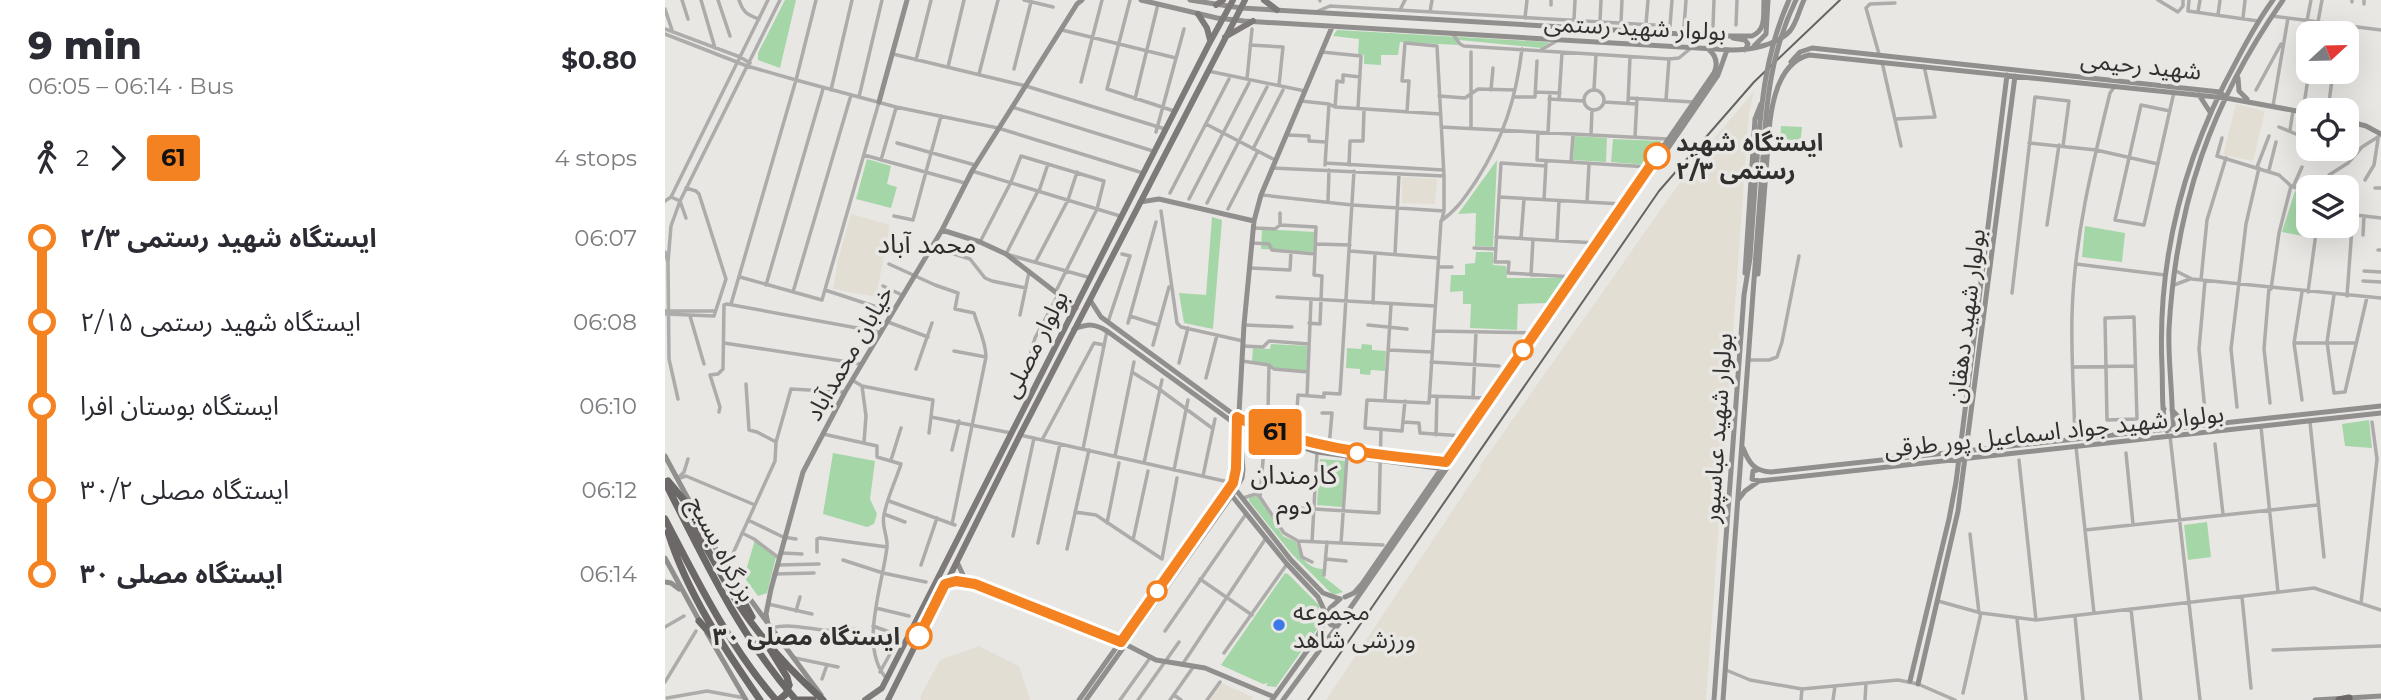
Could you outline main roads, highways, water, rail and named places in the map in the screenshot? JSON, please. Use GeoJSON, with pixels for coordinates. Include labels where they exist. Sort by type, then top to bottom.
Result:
{"type":"FeatureCollection","features":[{"type":"Feature","properties":{"kind":"highway","name":"بزرگراه بسیج"},"geometry":{"type":"LineString","coordinates":[[665,480],[741,627],[769,667],[799,700]]}},
{"type":"Feature","properties":{"kind":"highway"},"geometry":{"type":"LineString","coordinates":[[665,480],[699,518]]}},
{"type":"Feature","properties":{"kind":"highway"},"geometry":{"type":"LineString","coordinates":[[678,508],[702,538],[739,605],[787,677],[789,685],[786,694],[778,700]]}},
{"type":"Feature","properties":{"kind":"highway","name":"بزرگراه بسیج"},"geometry":{"type":"LineString","coordinates":[[665,520],[728,635],[778,700]]}},
{"type":"Feature","properties":{"kind":"highway"},"geometry":{"type":"LineString","coordinates":[[665,520],[675,555],[713,630],[759,700]]}},
{"type":"Feature","properties":{"kind":"highway"},"geometry":{"type":"LineString","coordinates":[[725,560],[762,636],[824,700]]}},
{"type":"Feature","properties":{"kind":"highway"},"geometry":{"type":"LineString","coordinates":[[699,621],[733,661]]}},
{"type":"Feature","properties":{"kind":"highway"},"geometry":{"type":"LineString","coordinates":[[750,687],[766,700]]}},
{"type":"Feature","properties":{"kind":"highway"},"geometry":{"type":"LineString","coordinates":[[2339,700],[2349,698]]}},
{"type":"Feature","properties":{"kind":"highway"},"geometry":{"type":"LineString","coordinates":[[799,700],[813,700]]}},
{"type":"Feature","properties":{"kind":"main road"},"geometry":{"type":"LineString","coordinates":[[1213,5],[1223,0]]}},
{"type":"Feature","properties":{"kind":"main road","name":"بولوار مصلی"},"geometry":{"type":"LineString","coordinates":[[865,700],[881,688],[887,678],[1233,0]]}},
{"type":"Feature","properties":{"kind":"main road","name":"بولوار مصلی"},"geometry":{"type":"LineString","coordinates":[[888,700],[1074,329],[1245,0]]}},
{"type":"Feature","properties":{"kind":"main road"},"geometry":{"type":"LineString","coordinates":[[1264,0],[1277,10]]}},
{"type":"Feature","properties":{"kind":"main road"},"geometry":{"type":"LineString","coordinates":[[1202,14],[1210,42]]}},
{"type":"Feature","properties":{"kind":"main road"},"geometry":{"type":"LineString","coordinates":[[1224,38],[1253,25]]}},
{"type":"Feature","properties":{"kind":"main road"},"geometry":{"type":"LineString","coordinates":[[874,700],[881,688]]}},
{"type":"Feature","properties":{"kind":"railway"},"geometry":{"type":"LineString","coordinates":[[1308,700],[1659,191],[1754,82],[1840,0]]}},
{"type":"Feature","properties":{"kind":"place","name":"ایستگاه شهید رستمی ۲/۳"},"geometry":{"type":"Point","coordinates":[1657,156]}},
{"type":"Feature","properties":{"kind":"place","name":"مجموعه ورزشی شاهد"},"geometry":{"type":"Point","coordinates":[1279,625]}},
{"type":"Feature","properties":{"kind":"place","name":"ایستگاه مصلی ۳۰"},"geometry":{"type":"Point","coordinates":[919,636]}},
{"type":"Feature","properties":{"kind":"district","name":"محمد آباد"},"geometry":{"type":"Point","coordinates":[927,244]}},
{"type":"Feature","properties":{"kind":"district","name":"کارمندان دوم"},"geometry":{"type":"Point","coordinates":[1294,490]}}]}
